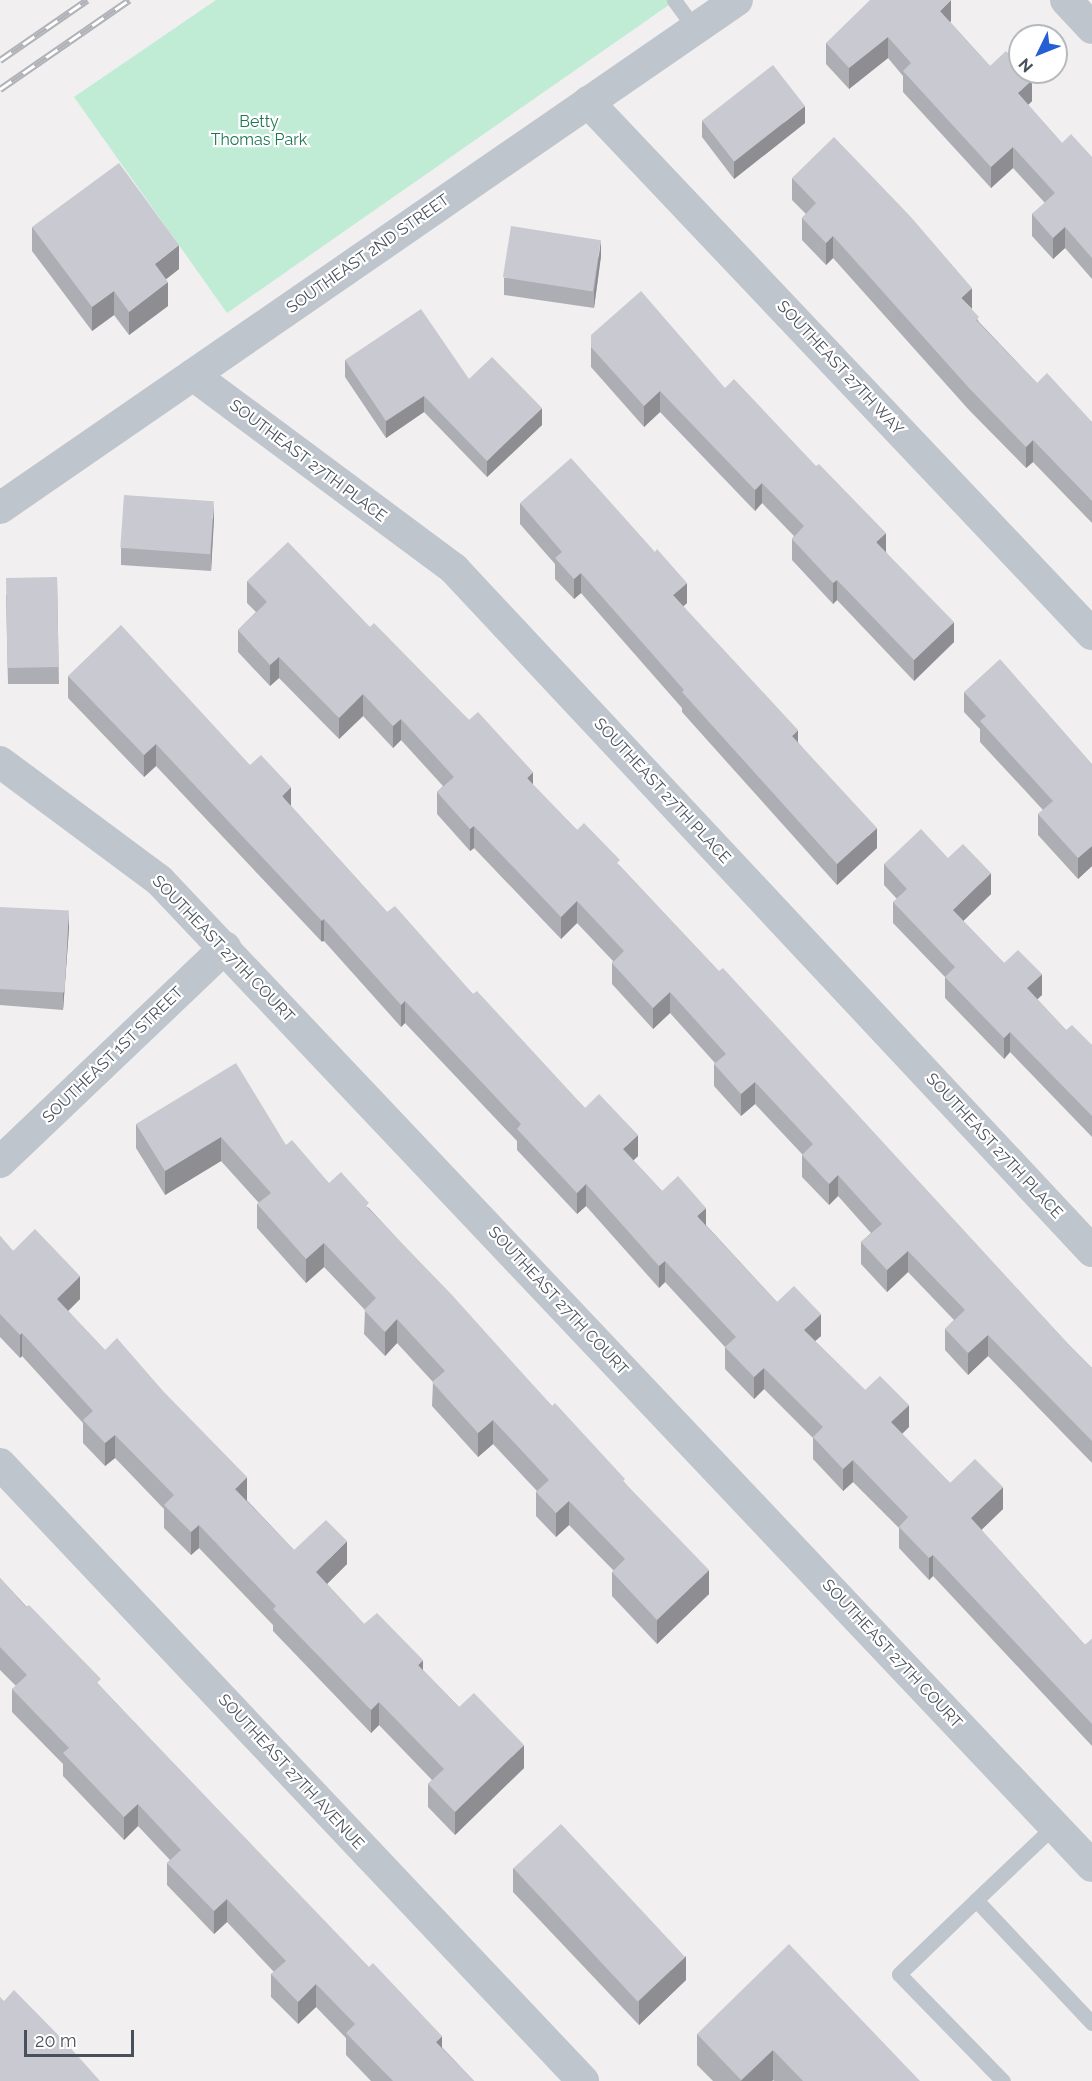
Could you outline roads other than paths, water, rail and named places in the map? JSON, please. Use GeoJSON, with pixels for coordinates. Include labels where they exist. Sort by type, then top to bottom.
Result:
{"type":"FeatureCollection","features":[{"type":"Feature","properties":{"kind":"street","name":"SOUTHEAST 2ND STREET"},"geometry":{"type":"LineString","coordinates":[[0,508],[737,0]]}},
{"type":"Feature","properties":{"kind":"street"},"geometry":{"type":"LineString","coordinates":[[1066,0],[1092,28]]}},
{"type":"Feature","properties":{"kind":"street","name":"SOUTHEAST 27TH WAY"},"geometry":{"type":"LineString","coordinates":[[588,102],[1092,634]]}},
{"type":"Feature","properties":{"kind":"street","name":"SOUTHEAST 27TH PLACE"},"geometry":{"type":"LineString","coordinates":[[194,375],[454,569],[1092,1251]]}},
{"type":"Feature","properties":{"kind":"street","name":"SOUTHEAST 27TH COURT"},"geometry":{"type":"LineString","coordinates":[[0,762],[160,881],[1092,1866]]}},
{"type":"Feature","properties":{"kind":"street","name":"SOUTHEAST 1ST STREET"},"geometry":{"type":"LineString","coordinates":[[0,1162],[225,948]]}},
{"type":"Feature","properties":{"kind":"street","name":"SOUTHEAST 27TH AVENUE"},"geometry":{"type":"LineString","coordinates":[[0,1464],[583,2081]]}},
{"type":"Feature","properties":{"kind":"lane"},"geometry":{"type":"LineString","coordinates":[[674,0],[695,29]]}},
{"type":"Feature","properties":{"kind":"lane"},"geometry":{"type":"LineString","coordinates":[[1003,2081],[899,1974],[1054,1826]]}},
{"type":"Feature","properties":{"kind":"lane"},"geometry":{"type":"LineString","coordinates":[[976,1900],[1092,2023]]}},
{"type":"Feature","properties":{"kind":"railway"},"geometry":{"type":"LineString","coordinates":[[0,60],[87,0]]}},
{"type":"Feature","properties":{"kind":"railway"},"geometry":{"type":"LineString","coordinates":[[0,89],[129,0]]}},
{"type":"Feature","properties":{"kind":"park label","name":"Betty Thomas Park"},"geometry":{"type":"Point","coordinates":[259,131]}}]}
